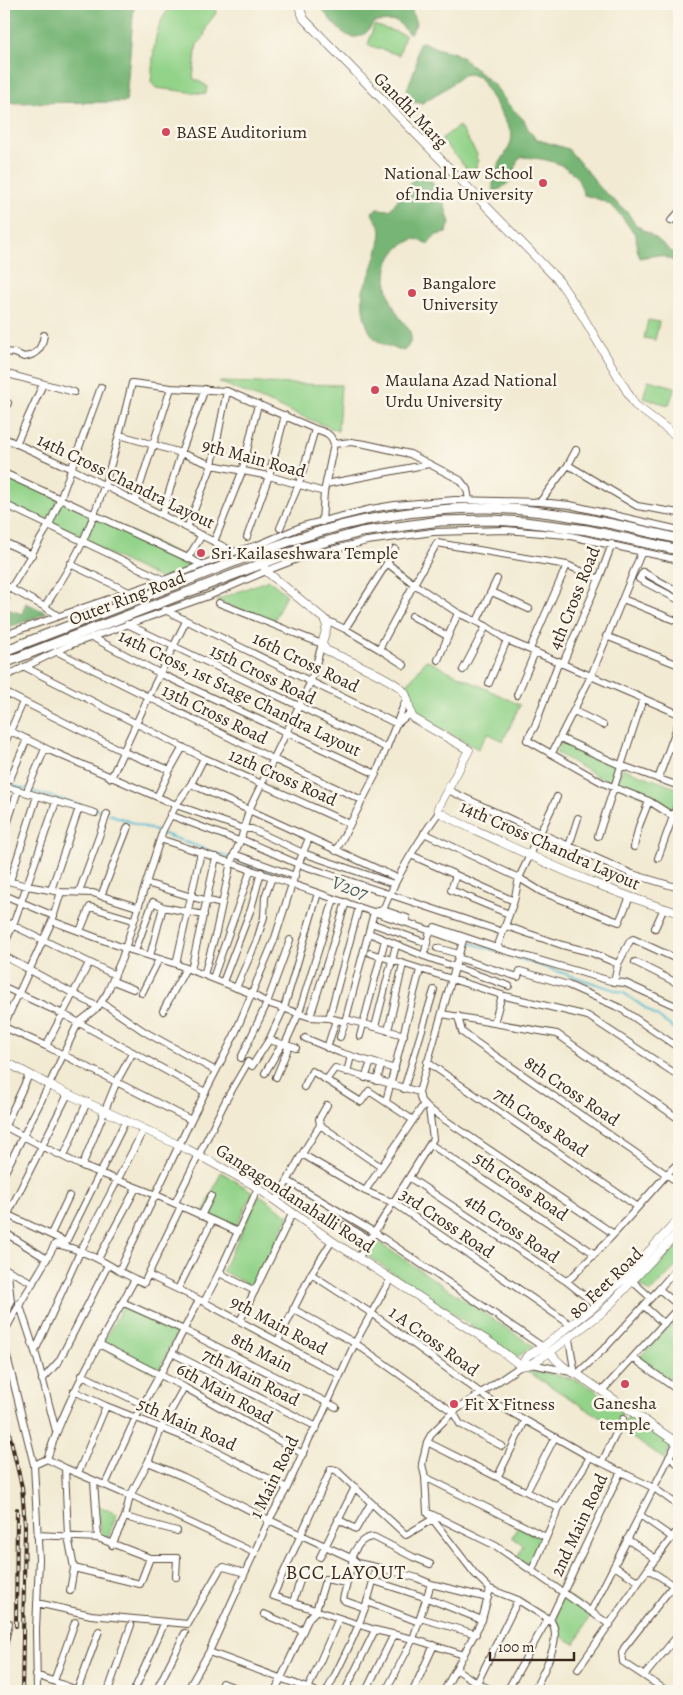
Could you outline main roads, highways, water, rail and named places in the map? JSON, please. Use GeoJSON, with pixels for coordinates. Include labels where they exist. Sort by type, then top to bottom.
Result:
{"type":"FeatureCollection","features":[{"type":"Feature","properties":{"kind":"highway","name":"Outer Ring Road"},"geometry":{"type":"LineString","coordinates":[[4,651],[260,548],[401,513],[455,509],[514,509],[597,520],[679,539]]}},
{"type":"Feature","properties":{"kind":"highway","name":"Outer Ring Road"},"geometry":{"type":"LineString","coordinates":[[4,663],[264,567],[304,548],[361,532],[417,523],[466,520],[524,522],[552,524],[587,530],[679,550]]}},
{"type":"Feature","properties":{"kind":"main road","name":"Gandhi Marg"},"geometry":{"type":"LineString","coordinates":[[298,4],[307,23],[559,281],[582,315],[635,405],[679,438]]}},
{"type":"Feature","properties":{"kind":"main road","name":"14th Cross Chandra Layout"},"geometry":{"type":"LineString","coordinates":[[264,567],[324,619],[327,626],[322,644],[326,650],[398,685],[407,697],[410,714],[416,721],[469,750],[438,808],[439,812],[530,855],[630,897],[679,913]]}},
{"type":"Feature","properties":{"kind":"main road","name":"Gangagondanahalli Road"},"geometry":{"type":"LineString","coordinates":[[7,1063],[49,1085],[179,1145],[258,1188],[332,1241],[491,1343],[521,1366]]}},
{"type":"Feature","properties":{"kind":"main road","name":"80 Feet Road"},"geometry":{"type":"LineString","coordinates":[[521,1366],[527,1356],[543,1347],[596,1305],[679,1219]]}},
{"type":"Feature","properties":{"kind":"main road","name":"80 Feet Road"},"geometry":{"type":"LineString","coordinates":[[521,1366],[531,1364],[550,1352],[604,1311],[679,1231]]}},
{"type":"Feature","properties":{"kind":"main road"},"geometry":{"type":"LineString","coordinates":[[543,1347],[556,1355],[574,1372],[678,1443]]}},
{"type":"Feature","properties":{"kind":"waterway","name":"V207"},"geometry":{"type":"LineString","coordinates":[[4,783],[105,812]]}},
{"type":"Feature","properties":{"kind":"waterway","name":"V207"},"geometry":{"type":"LineString","coordinates":[[109,814],[290,880]]}},
{"type":"Feature","properties":{"kind":"waterway","name":"V207"},"geometry":{"type":"LineString","coordinates":[[295,881],[316,889]]}},
{"type":"Feature","properties":{"kind":"waterway","name":"V207"},"geometry":{"type":"LineString","coordinates":[[465,941],[624,993],[679,1032]]}},
{"type":"Feature","properties":{"kind":"railway"},"geometry":{"type":"LineString","coordinates":[[4,1411],[22,1487],[25,1526],[22,1691]]}},
{"type":"Feature","properties":{"kind":"railway"},"geometry":{"type":"LineString","coordinates":[[16,1626],[17,1509]]}},
{"type":"Feature","properties":{"kind":"place","name":"BASE Auditorium"},"geometry":{"type":"Point","coordinates":[166,132]}},
{"type":"Feature","properties":{"kind":"place","name":"National Law School of India University"},"geometry":{"type":"Point","coordinates":[543,183]}},
{"type":"Feature","properties":{"kind":"place","name":"Bangalore University"},"geometry":{"type":"Point","coordinates":[412,293]}},
{"type":"Feature","properties":{"kind":"place","name":"Maulana Azad National Urdu University"},"geometry":{"type":"Point","coordinates":[375,390]}},
{"type":"Feature","properties":{"kind":"place","name":"Sri Kailaseshwara Temple"},"geometry":{"type":"Point","coordinates":[201,553]}},
{"type":"Feature","properties":{"kind":"place","name":"Ganesha temple"},"geometry":{"type":"Point","coordinates":[625,1384]}},
{"type":"Feature","properties":{"kind":"place","name":"Fit X Fitness"},"geometry":{"type":"Point","coordinates":[454,1404]}},
{"type":"Feature","properties":{"kind":"district","name":"BCC LAYOUT"},"geometry":{"type":"Point","coordinates":[346,1572]}}]}
